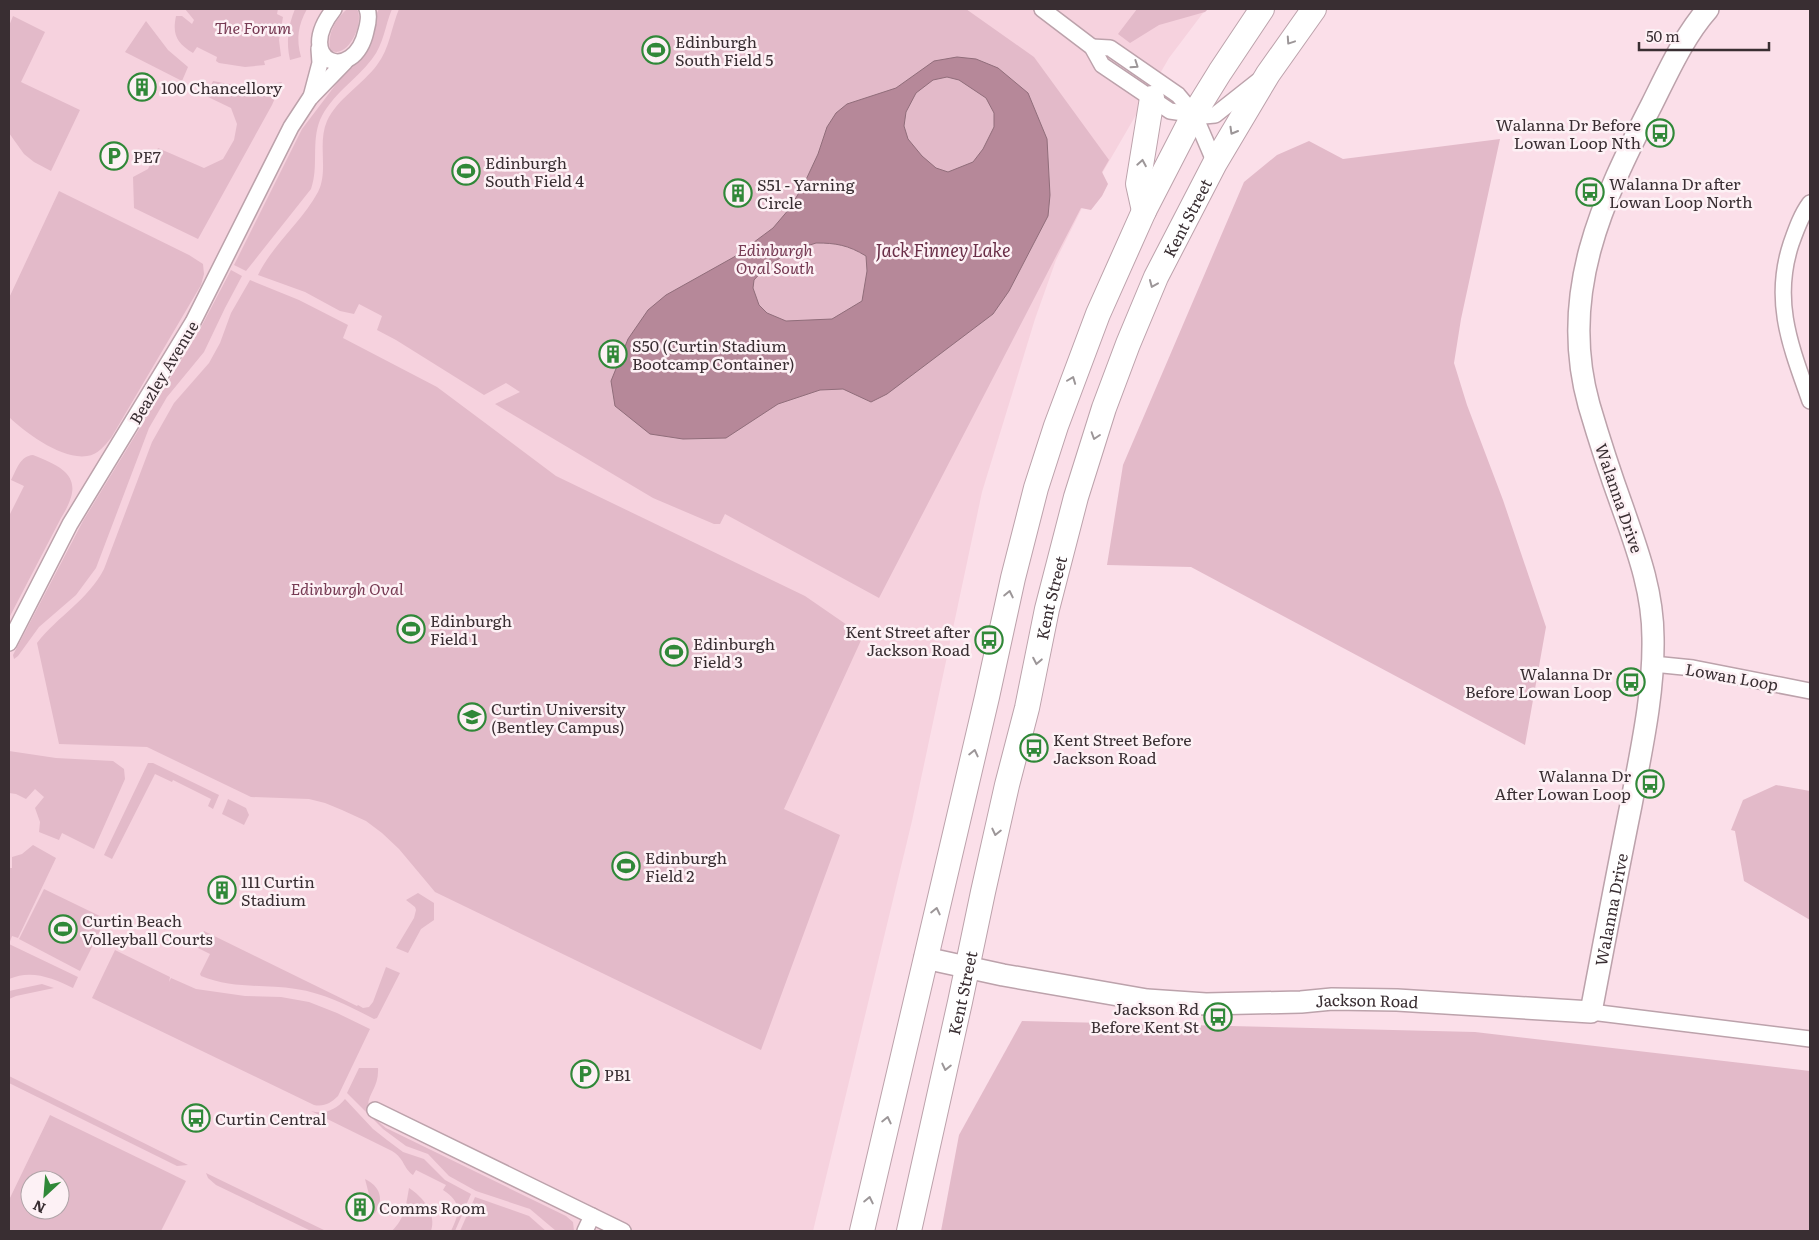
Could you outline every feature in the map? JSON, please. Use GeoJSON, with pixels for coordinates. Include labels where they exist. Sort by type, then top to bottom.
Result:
{"type":"FeatureCollection","features":[{"type":"Feature","properties":{"kind":"main road"},"geometry":{"type":"LineString","coordinates":[[862,1231],[1013,578],[1036,488],[1065,399],[1122,256],[1144,211],[1194,114],[1262,9]]}},
{"type":"Feature","properties":{"kind":"main road","name":"Kent Street"},"geometry":{"type":"LineString","coordinates":[[909,1231],[1007,785],[1027,708],[1047,609],[1076,497],[1104,408],[1156,277],[1214,163],[1268,74],[1314,9]]}},
{"type":"Feature","properties":{"kind":"main road"},"geometry":{"type":"LineString","coordinates":[[1144,211],[1138,184],[1152,98]]}},
{"type":"Feature","properties":{"kind":"street","name":"Beazley Avenue"},"geometry":{"type":"LineString","coordinates":[[310,98],[320,63],[319,49],[322,29],[334,9]]}},
{"type":"Feature","properties":{"kind":"street"},"geometry":{"type":"LineString","coordinates":[[1042,9],[1092,47],[1102,65],[1170,111],[1204,116],[1215,115],[1268,74]]}},
{"type":"Feature","properties":{"kind":"street","name":"Walanna Drive"},"geometry":{"type":"LineString","coordinates":[[1591,1012],[1636,779],[1653,664],[1651,607],[1646,576],[1608,467],[1589,404],[1580,362],[1579,329],[1582,293],[1588,258],[1602,210],[1617,176],[1682,48],[1697,21],[1708,9]]}},
{"type":"Feature","properties":{"kind":"street","name":"Beazley Avenue"},"geometry":{"type":"LineString","coordinates":[[9,642],[70,524],[193,322],[284,140],[310,98],[356,52],[365,38],[369,10]]}},
{"type":"Feature","properties":{"kind":"street"},"geometry":{"type":"LineString","coordinates":[[1092,47],[1110,48],[1178,95],[1194,114],[1214,163]]}},
{"type":"Feature","properties":{"kind":"street"},"geometry":{"type":"LineString","coordinates":[[319,49],[322,55],[329,60],[336,63],[345,62]]}},
{"type":"Feature","properties":{"kind":"street"},"geometry":{"type":"LineString","coordinates":[[1810,203],[1797,226],[1789,249],[1782,291],[1783,310],[1790,344],[1810,401]]}},
{"type":"Feature","properties":{"kind":"street","name":"Lowan Loop"},"geometry":{"type":"LineString","coordinates":[[1653,664],[1693,668],[1810,691]]}},
{"type":"Feature","properties":{"kind":"street","name":"Jackson Road"},"geometry":{"type":"LineString","coordinates":[[925,958],[967,968],[1147,1000],[1206,1004],[1301,1002],[1332,999],[1396,1000],[1591,1012],[1810,1040]]}},
{"type":"Feature","properties":{"kind":"street"},"geometry":{"type":"LineString","coordinates":[[376,1110],[623,1231]]}},
{"type":"Feature","properties":{"kind":"street"},"geometry":{"type":"LineString","coordinates":[[585,1231],[592,1216]]}},
{"type":"Feature","properties":{"kind":"shaded area","name":"Curtin University (Bentley Campus)"},"geometry":{"type":"Polygon","coordinates":[[[9,9],[1206,9],[1169,58],[1082,208],[1056,260],[1035,319],[982,492],[912,821],[813,1231],[9,1231],[9,9]]]}},
{"type":"Feature","properties":{"kind":"green space","name":"The Forum"},"geometry":{"type":"Polygon","coordinates":[[[185,9],[278,9],[277,14],[283,17],[279,40],[281,56],[264,61],[265,65],[245,67],[219,63],[216,61],[217,57],[197,47],[193,53],[183,46],[175,33],[176,16],[182,16],[192,24],[194,20],[185,9]]]}},
{"type":"Feature","properties":{"kind":"green space"},"geometry":{"type":"Polygon","coordinates":[[[295,9],[307,9],[299,32],[301,57],[290,60],[288,34],[295,9]]]}},
{"type":"Feature","properties":{"kind":"green space"},"geometry":{"type":"Polygon","coordinates":[[[347,9],[357,9],[359,15],[359,23],[353,39],[343,50],[336,52],[330,50],[329,44],[333,28],[347,9]]]}},
{"type":"Feature","properties":{"kind":"green space"},"geometry":{"type":"Polygon","coordinates":[[[379,9],[392,9],[382,41],[376,53],[366,67],[337,95],[320,120],[317,128],[315,172],[311,189],[246,271],[234,265],[302,129],[346,71],[379,9]]]}},
{"type":"Feature","properties":{"kind":"green space","name":"Edinburgh Oval South"},"geometry":{"type":"Polygon","coordinates":[[[399,9],[966,9],[1034,57],[1109,160],[1102,172],[1108,184],[1102,196],[1091,210],[1081,208],[879,598],[725,514],[720,524],[714,524],[653,498],[495,404],[520,392],[506,383],[484,395],[377,330],[382,316],[359,304],[354,314],[340,311],[305,292],[258,275],[271,253],[304,213],[318,192],[323,175],[323,139],[327,121],[337,105],[377,65],[388,45],[399,9]]]}},
{"type":"Feature","properties":{"kind":"green space"},"geometry":{"type":"Polygon","coordinates":[[[1137,9],[1208,9],[1205,12],[1159,25],[1130,43],[1118,34],[1137,9]]]}},
{"type":"Feature","properties":{"kind":"green space"},"geometry":{"type":"Polygon","coordinates":[[[13,16],[45,32],[21,82],[80,110],[51,171],[24,154],[9,133],[9,26],[13,16]]]}},
{"type":"Feature","properties":{"kind":"green space"},"geometry":{"type":"Polygon","coordinates":[[[146,21],[168,50],[188,67],[182,81],[125,52],[146,21]]]}},
{"type":"Feature","properties":{"kind":"green space"},"geometry":{"type":"Polygon","coordinates":[[[213,81],[248,86],[282,82],[272,105],[198,239],[134,208],[133,177],[148,169],[158,148],[204,168],[223,159],[234,140],[237,124],[231,108],[206,96],[213,81]]]}},
{"type":"Feature","properties":{"kind":"green space"},"geometry":{"type":"Polygon","coordinates":[[[1500,139],[1461,319],[1454,363],[1467,405],[1503,500],[1546,627],[1525,745],[1191,567],[1107,565],[1123,465],[1244,182],[1277,155],[1309,141],[1343,159],[1500,139]]]}},
{"type":"Feature","properties":{"kind":"green space"},"geometry":{"type":"Polygon","coordinates":[[[59,191],[189,255],[203,264],[204,274],[201,285],[111,438],[98,452],[87,456],[77,456],[56,450],[9,417],[9,298],[59,191]]]}},
{"type":"Feature","properties":{"kind":"green space"},"geometry":{"type":"Polygon","coordinates":[[[231,270],[242,276],[204,352],[167,397],[149,428],[96,568],[76,595],[39,627],[14,659],[13,655],[83,521],[199,331],[231,270]]]}},
{"type":"Feature","properties":{"kind":"green space","name":"Edinburgh Oval"},"geometry":{"type":"Polygon","coordinates":[[[250,280],[299,300],[348,325],[343,338],[437,387],[556,476],[805,596],[863,636],[784,809],[840,835],[761,1050],[435,892],[399,849],[382,833],[366,821],[342,810],[309,799],[251,797],[147,747],[59,744],[37,643],[90,590],[104,569],[152,442],[174,403],[209,363],[220,343],[231,313],[250,280]]]}},
{"type":"Feature","properties":{"kind":"green space"},"geometry":{"type":"Polygon","coordinates":[[[33,455],[56,465],[64,471],[70,478],[72,494],[9,618],[9,516],[24,486],[11,480],[22,460],[33,455]]]}},
{"type":"Feature","properties":{"kind":"green space"},"geometry":{"type":"Polygon","coordinates":[[[9,751],[56,758],[113,761],[124,769],[125,779],[94,849],[62,833],[59,840],[39,832],[40,822],[35,808],[44,797],[35,789],[26,799],[9,793],[9,751]]]}},
{"type":"Feature","properties":{"kind":"green space"},"geometry":{"type":"Polygon","coordinates":[[[148,763],[153,763],[219,795],[213,809],[208,806],[211,799],[173,780],[172,782],[155,774],[112,859],[104,855],[148,763]]]}},
{"type":"Feature","properties":{"kind":"green space"},"geometry":{"type":"Polygon","coordinates":[[[1776,785],[1810,791],[1810,920],[1744,881],[1735,831],[1731,830],[1743,800],[1776,785]]]}},
{"type":"Feature","properties":{"kind":"green space"},"geometry":{"type":"Polygon","coordinates":[[[228,799],[246,808],[249,815],[244,825],[222,814],[228,799]]]}},
{"type":"Feature","properties":{"kind":"green space"},"geometry":{"type":"Polygon","coordinates":[[[33,845],[56,858],[18,938],[12,936],[9,944],[9,868],[12,868],[12,857],[22,854],[33,845]]]}},
{"type":"Feature","properties":{"kind":"green space","name":"Curtin Beach Volleyball Courts"},"geometry":{"type":"Polygon","coordinates":[[[44,889],[106,919],[80,971],[19,939],[44,889]]]}},
{"type":"Feature","properties":{"kind":"green space"},"geometry":{"type":"Polygon","coordinates":[[[418,893],[434,903],[434,920],[421,929],[408,953],[396,948],[414,918],[416,910],[406,900],[418,893]]]}},
{"type":"Feature","properties":{"kind":"green space"},"geometry":{"type":"Polygon","coordinates":[[[204,931],[363,1008],[369,1007],[373,1002],[386,967],[400,973],[377,1018],[374,1019],[336,1001],[306,991],[236,985],[201,976],[200,974],[210,954],[196,947],[204,931]]]}},
{"type":"Feature","properties":{"kind":"green space"},"geometry":{"type":"Polygon","coordinates":[[[9,944],[78,977],[73,988],[42,976],[25,975],[9,979],[9,944]]]}},
{"type":"Feature","properties":{"kind":"green space"},"geometry":{"type":"Polygon","coordinates":[[[115,950],[170,977],[169,982],[171,978],[196,989],[245,996],[281,997],[309,1002],[370,1029],[338,1096],[327,1104],[314,1105],[92,998],[115,950]]]}},
{"type":"Feature","properties":{"kind":"green space"},"geometry":{"type":"Polygon","coordinates":[[[42,984],[54,988],[9,999],[9,991],[42,984]]]}},
{"type":"Feature","properties":{"kind":"green space"},"geometry":{"type":"Polygon","coordinates":[[[1022,1021],[1475,1032],[1810,1071],[1810,1231],[941,1231],[959,1135],[1022,1021]]]}},
{"type":"Feature","properties":{"kind":"green space"},"geometry":{"type":"Polygon","coordinates":[[[359,1068],[378,1068],[375,1086],[368,1105],[375,1119],[386,1128],[566,1216],[573,1222],[574,1231],[556,1231],[530,1209],[476,1191],[449,1176],[428,1154],[406,1146],[383,1129],[347,1093],[359,1068]]]}},
{"type":"Feature","properties":{"kind":"green space"},"geometry":{"type":"Polygon","coordinates":[[[9,1076],[188,1165],[177,1166],[9,1083],[9,1076]]]}},
{"type":"Feature","properties":{"kind":"green space"},"geometry":{"type":"Polygon","coordinates":[[[345,1099],[373,1129],[387,1140],[403,1152],[424,1159],[445,1180],[471,1194],[455,1231],[451,1231],[458,1208],[454,1199],[443,1190],[446,1185],[416,1170],[413,1175],[392,1151],[311,1111],[330,1111],[345,1099]]]}},
{"type":"Feature","properties":{"kind":"green space"},"geometry":{"type":"Polygon","coordinates":[[[50,1115],[186,1181],[161,1231],[9,1231],[9,1200],[20,1177],[20,1220],[70,1220],[70,1170],[23,1170],[50,1115]]]}},
{"type":"Feature","properties":{"kind":"green space"},"geometry":{"type":"Polygon","coordinates":[[[206,1173],[326,1231],[311,1231],[216,1185],[208,1178],[206,1173]]]}},
{"type":"Feature","properties":{"kind":"green space"},"geometry":{"type":"Polygon","coordinates":[[[365,1179],[374,1185],[379,1194],[379,1204],[374,1214],[365,1179]]]}},
{"type":"Feature","properties":{"kind":"green space"},"geometry":{"type":"Polygon","coordinates":[[[409,1188],[428,1207],[432,1218],[431,1231],[392,1231],[406,1206],[409,1188]]]}},
{"type":"Feature","properties":{"kind":"green space"},"geometry":{"type":"Polygon","coordinates":[[[475,1197],[529,1216],[546,1231],[460,1231],[475,1197]]]}},
{"type":"Feature","properties":{"kind":"water","name":"Jack Finney Lake"},"geometry":{"type":"Polygon","coordinates":[[[957,57],[976,59],[998,68],[1028,93],[1047,139],[1050,195],[1048,216],[1009,291],[993,314],[887,394],[871,402],[843,389],[820,390],[778,404],[726,438],[683,439],[650,434],[615,406],[611,381],[628,339],[648,310],[666,295],[734,257],[773,228],[790,208],[804,184],[818,154],[827,127],[836,113],[847,104],[896,88],[934,61],[957,57]],[[947,77],[933,80],[916,93],[906,112],[904,126],[908,139],[922,156],[936,168],[948,172],[973,162],[983,149],[994,127],[994,113],[986,98],[959,80],[947,77]],[[816,243],[789,252],[765,268],[754,280],[753,288],[759,305],[767,313],[786,321],[832,319],[862,301],[867,271],[866,256],[842,245],[816,243]]]}},
{"type":"Feature","properties":{"kind":"place","name":"Edinburgh South Field 5"},"geometry":{"type":"Point","coordinates":[656,50]}},
{"type":"Feature","properties":{"kind":"place","name":"100 Chancellory"},"geometry":{"type":"Point","coordinates":[142,87]}},
{"type":"Feature","properties":{"kind":"place","name":"Walanna Dr Before Lowan Loop Nth"},"geometry":{"type":"Point","coordinates":[1660,133]}},
{"type":"Feature","properties":{"kind":"place","name":"PE7"},"geometry":{"type":"Point","coordinates":[114,156]}},
{"type":"Feature","properties":{"kind":"place","name":"Edinburgh South Field 4"},"geometry":{"type":"Point","coordinates":[466,171]}},
{"type":"Feature","properties":{"kind":"place","name":"Walanna Dr after Lowan Loop North"},"geometry":{"type":"Point","coordinates":[1590,192]}},
{"type":"Feature","properties":{"kind":"place","name":"S51 - Yarning Circle"},"geometry":{"type":"Point","coordinates":[738,193]}},
{"type":"Feature","properties":{"kind":"place","name":"S50 (Curtin Stadium Bootcamp Container)"},"geometry":{"type":"Point","coordinates":[613,354]}},
{"type":"Feature","properties":{"kind":"place","name":"Edinburgh Field 1"},"geometry":{"type":"Point","coordinates":[411,629]}},
{"type":"Feature","properties":{"kind":"place","name":"Kent Street after Jackson Road"},"geometry":{"type":"Point","coordinates":[989,640]}},
{"type":"Feature","properties":{"kind":"place","name":"Edinburgh Field 3"},"geometry":{"type":"Point","coordinates":[674,652]}},
{"type":"Feature","properties":{"kind":"place","name":"Walanna Dr Before Lowan Loop"},"geometry":{"type":"Point","coordinates":[1631,682]}},
{"type":"Feature","properties":{"kind":"place","name":"Curtin University (Bentley Campus)"},"geometry":{"type":"Point","coordinates":[472,717]}},
{"type":"Feature","properties":{"kind":"place","name":"Kent Street Before Jackson Road"},"geometry":{"type":"Point","coordinates":[1034,748]}},
{"type":"Feature","properties":{"kind":"place","name":"Walanna Dr After Lowan Loop"},"geometry":{"type":"Point","coordinates":[1650,784]}},
{"type":"Feature","properties":{"kind":"place","name":"Edinburgh Field 2"},"geometry":{"type":"Point","coordinates":[626,866]}},
{"type":"Feature","properties":{"kind":"place","name":"111 Curtin Stadium"},"geometry":{"type":"Point","coordinates":[222,890]}},
{"type":"Feature","properties":{"kind":"place","name":"Curtin Beach Volleyball Courts"},"geometry":{"type":"Point","coordinates":[63,929]}},
{"type":"Feature","properties":{"kind":"place","name":"Jackson Rd Before Kent St"},"geometry":{"type":"Point","coordinates":[1218,1017]}},
{"type":"Feature","properties":{"kind":"place","name":"PB1"},"geometry":{"type":"Point","coordinates":[585,1074]}},
{"type":"Feature","properties":{"kind":"place","name":"Curtin Central"},"geometry":{"type":"Point","coordinates":[196,1118]}},
{"type":"Feature","properties":{"kind":"place","name":"Comms Room"},"geometry":{"type":"Point","coordinates":[360,1207]}}]}
